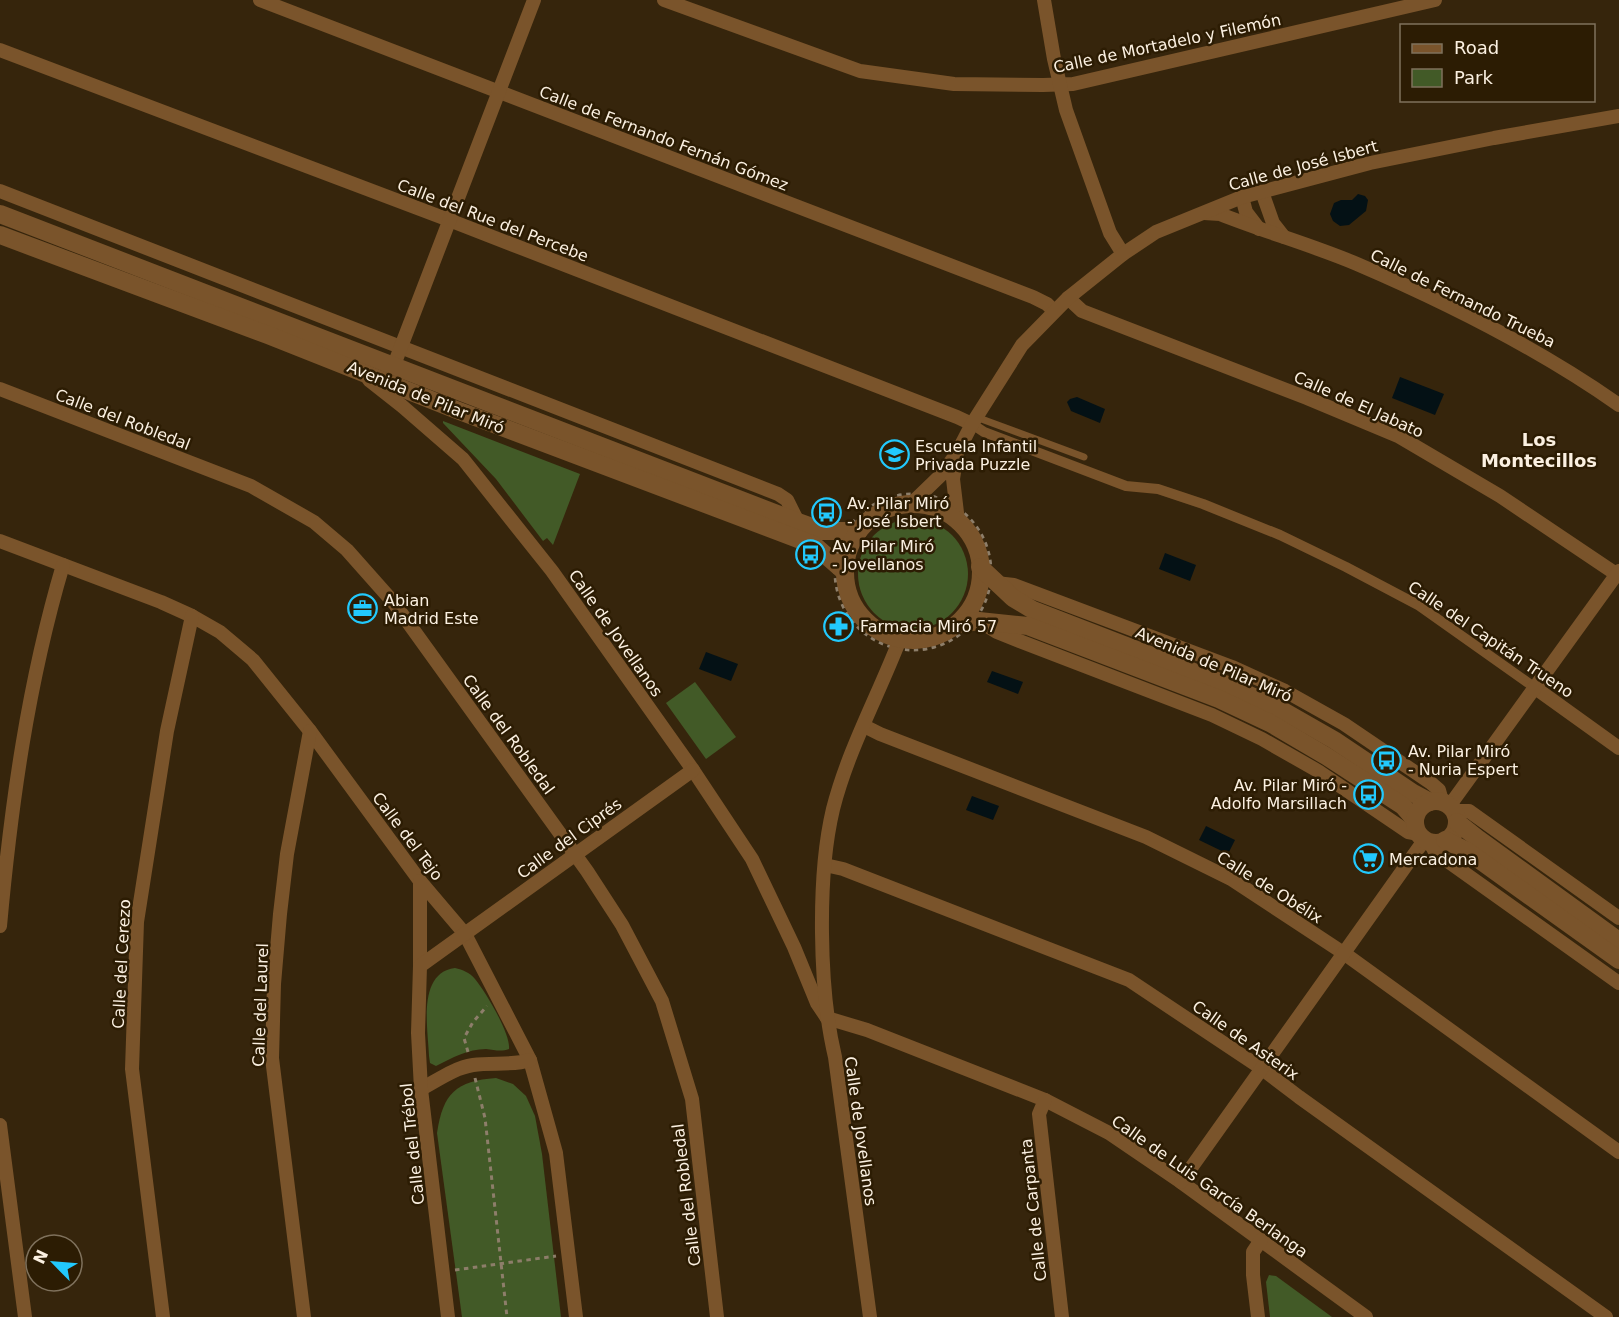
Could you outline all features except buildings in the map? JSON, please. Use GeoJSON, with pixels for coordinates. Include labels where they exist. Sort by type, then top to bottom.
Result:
{"type":"FeatureCollection","features":[{"type":"Feature","properties":{"kind":"street","name":"Calle de Fernando Fernán Gómez"},"geometry":{"type":"LineString","coordinates":[[260,0],[1033,297],[1047,304],[1054,311]]}},
{"type":"Feature","properties":{"kind":"street"},"geometry":{"type":"LineString","coordinates":[[394,365],[534,0]]}},
{"type":"Feature","properties":{"kind":"street","name":"Calle de Mortadelo y Filemón"},"geometry":{"type":"LineString","coordinates":[[664,0],[860,70],[954,84],[1059,85],[1073,84],[1435,0]]}},
{"type":"Feature","properties":{"kind":"street"},"geometry":{"type":"LineString","coordinates":[[1044,0],[1059,85],[1110,233],[1123,254]]}},
{"type":"Feature","properties":{"kind":"street","name":"Calle del Rue del Percebe"},"geometry":{"type":"LineString","coordinates":[[0,50],[974,421]]}},
{"type":"Feature","properties":{"kind":"street","name":"Calle de José Isbert"},"geometry":{"type":"LineString","coordinates":[[917,499],[957,453],[974,421],[1022,345],[1068,298],[1123,254],[1155,232],[1242,197],[1381,161],[1619,116]]}},
{"type":"Feature","properties":{"kind":"street"},"geometry":{"type":"LineString","coordinates":[[0,191],[778,494],[787,500],[798,522]]}},
{"type":"Feature","properties":{"kind":"street"},"geometry":{"type":"LineString","coordinates":[[1262,192],[1273,223],[1284,237]]}},
{"type":"Feature","properties":{"kind":"street"},"geometry":{"type":"LineString","coordinates":[[1242,197],[1246,212],[1259,229]]}},
{"type":"Feature","properties":{"kind":"street","name":"Calle de Fernando Trueba"},"geometry":{"type":"LineString","coordinates":[[1203,213],[1220,214],[1357,264],[1498,332],[1573,372],[1619,405]]}},
{"type":"Feature","properties":{"kind":"street","name":"Avenida de Pilar Miró"},"geometry":{"type":"LineString","coordinates":[[0,214],[798,522],[823,531],[852,532]]}},
{"type":"Feature","properties":{"kind":"street","name":"Avenida de Pilar Miró"},"geometry":{"type":"LineString","coordinates":[[0,235],[814,545],[840,567]]}},
{"type":"Feature","properties":{"kind":"street","name":"Calle de El Jabato"},"geometry":{"type":"LineString","coordinates":[[1068,298],[1082,311],[1307,398],[1398,436],[1500,496],[1618,573]]}},
{"type":"Feature","properties":{"kind":"street","name":"Calle de Jovellanos"},"geometry":{"type":"LineString","coordinates":[[354,369],[402,406],[463,459],[552,571],[693,770],[752,859],[817,1003],[827,1018],[835,1057],[870,1317]]}},
{"type":"Feature","properties":{"kind":"street","name":"Calle del Robledal"},"geometry":{"type":"LineString","coordinates":[[0,388],[251,486],[314,522],[347,550],[394,603],[575,854],[622,925],[662,1001],[692,1099],[717,1317]]}},
{"type":"Feature","properties":{"kind":"street","name":"Calle del Capitán Trueno"},"geometry":{"type":"LineString","coordinates":[[974,421],[984,432],[1126,486],[1158,489],[1203,504],[1280,535],[1346,567],[1418,605],[1619,748]]}},
{"type":"Feature","properties":{"kind":"street","name":"Calle de José Isbert"},"geometry":{"type":"LineString","coordinates":[[956,513],[953,479],[957,453]]}},
{"type":"Feature","properties":{"kind":"street"},"geometry":{"type":"LineString","coordinates":[[917,499],[939,509],[956,513],[967,530],[988,576],[979,585],[968,610],[970,622],[934,637],[898,644],[866,622],[855,609],[840,567],[851,544],[852,532],[886,510],[917,499]]}},
{"type":"Feature","properties":{"kind":"street","name":"Calle del Tejo"},"geometry":{"type":"LineString","coordinates":[[0,541],[161,602],[220,632],[253,660],[310,731],[420,881],[465,934],[530,1060],[556,1153],[576,1317]]}},
{"type":"Feature","properties":{"kind":"street"},"geometry":{"type":"LineString","coordinates":[[0,926],[6,859],[30,697],[63,565]]}},
{"type":"Feature","properties":{"kind":"street"},"geometry":{"type":"LineString","coordinates":[[1427,835],[1452,836],[1447,808],[1618,573]]}},
{"type":"Feature","properties":{"kind":"street","name":"Avenida de Pilar Miró"},"geometry":{"type":"LineString","coordinates":[[988,576],[1012,598],[1034,610],[1227,685],[1278,708],[1334,740],[1413,793],[1447,808],[1469,812],[1619,918]]}},
{"type":"Feature","properties":{"kind":"street","name":"Calle del Cerezo"},"geometry":{"type":"LineString","coordinates":[[163,1317],[132,1070],[137,922],[167,731],[192,616]]}},
{"type":"Feature","properties":{"kind":"street","name":"Avenida de Pilar Miró"},"geometry":{"type":"LineString","coordinates":[[970,622],[1028,626],[1219,699],[1270,723],[1403,806],[1427,835],[1436,852],[1619,983]]}},
{"type":"Feature","properties":{"kind":"street"},"geometry":{"type":"LineString","coordinates":[[827,1018],[824,955],[825,865],[833,809],[851,753],[898,644]]}},
{"type":"Feature","properties":{"kind":"street","name":"Calle de Obélix"},"geometry":{"type":"LineString","coordinates":[[864,726],[1146,837],[1231,879],[1345,954],[1619,1152]]}},
{"type":"Feature","properties":{"kind":"street","name":"Calle del Laurel"},"geometry":{"type":"LineString","coordinates":[[304,1317],[272,1058],[274,984],[280,914],[287,854],[310,731]]}},
{"type":"Feature","properties":{"kind":"street","name":"Calle del Ciprés"},"geometry":{"type":"LineString","coordinates":[[465,934],[693,770]]}},
{"type":"Feature","properties":{"kind":"street"},"geometry":{"type":"LineString","coordinates":[[1427,835],[1418,812],[1423,806],[1447,808]]}},
{"type":"Feature","properties":{"kind":"street","name":"Avenida de Pilar Miró"},"geometry":{"type":"LineString","coordinates":[[1447,808],[1477,838],[1619,941]]}},
{"type":"Feature","properties":{"kind":"street"},"geometry":{"type":"LineString","coordinates":[[1182,1182],[1427,835]]}},
{"type":"Feature","properties":{"kind":"street","name":"Avenida de Pilar Miró"},"geometry":{"type":"LineString","coordinates":[[1427,835],[1467,851],[1619,960]]}},
{"type":"Feature","properties":{"kind":"street","name":"Calle de Asterix"},"geometry":{"type":"LineString","coordinates":[[825,865],[843,869],[1129,980],[1261,1068],[1606,1317]]}},
{"type":"Feature","properties":{"kind":"street","name":"Calle del Trébol"},"geometry":{"type":"LineString","coordinates":[[420,881],[418,1033],[421,1089],[448,1317]]}},
{"type":"Feature","properties":{"kind":"street"},"geometry":{"type":"LineString","coordinates":[[420,966],[465,934]]}},
{"type":"Feature","properties":{"kind":"street"},"geometry":{"type":"LineString","coordinates":[[798,957],[816,958],[824,955]]}},
{"type":"Feature","properties":{"kind":"street","name":"Calle de Luis García Berlanga"},"geometry":{"type":"LineString","coordinates":[[827,1018],[867,1030],[1045,1100],[1109,1133],[1182,1182],[1366,1317]]}},
{"type":"Feature","properties":{"kind":"street"},"geometry":{"type":"LineString","coordinates":[[421,1089],[454,1070],[471,1065],[521,1064],[530,1060]]}},
{"type":"Feature","properties":{"kind":"street","name":"Calle de Carpanta"},"geometry":{"type":"LineString","coordinates":[[1045,1100],[1039,1114],[1062,1317]]}},
{"type":"Feature","properties":{"kind":"street"},"geometry":{"type":"LineString","coordinates":[[0,1125],[25,1317]]}},
{"type":"Feature","properties":{"kind":"street"},"geometry":{"type":"LineString","coordinates":[[1258,1317],[1253,1252],[1260,1240]]}},
{"type":"Feature","properties":{"kind":"lane"},"geometry":{"type":"LineString","coordinates":[[974,421],[1084,457]]}},
{"type":"Feature","properties":{"kind":"path"},"geometry":{"type":"LineString","coordinates":[[894,496],[941,499],[956,513],[970,518],[981,533],[988,549],[991,567],[985,603],[952,640],[931,649],[917,651],[898,644],[879,644],[850,620],[837,592],[835,579],[840,567],[839,545],[852,532],[857,517],[878,502],[894,496]]}},
{"type":"Feature","properties":{"kind":"path"},"geometry":{"type":"LineString","coordinates":[[490,1003],[473,1022],[465,1038],[484,1118],[507,1317]]}},
{"type":"Feature","properties":{"kind":"path"},"geometry":{"type":"LineString","coordinates":[[454,1270],[568,1254]]}},
{"type":"Feature","properties":{"kind":"green space"},"geometry":{"type":"Polygon","coordinates":[[[443,421],[580,474],[553,545],[547,538],[543,541],[496,479],[443,421]]]}},
{"type":"Feature","properties":{"kind":"green space"},"geometry":{"type":"Polygon","coordinates":[[[913,519],[934,524],[952,535],[963,553],[968,574],[963,595],[952,613],[934,624],[913,629],[892,624],[874,613],[863,595],[858,574],[863,553],[874,535],[892,524],[913,519]]]}},
{"type":"Feature","properties":{"kind":"green space"},"geometry":{"type":"Polygon","coordinates":[[[695,682],[736,737],[706,759],[666,703],[695,682]]]}},
{"type":"Feature","properties":{"kind":"green space"},"geometry":{"type":"Polygon","coordinates":[[[455,968],[475,979],[485,993],[502,1023],[509,1042],[509,1049],[473,1051],[436,1066],[430,1063],[429,1056],[427,1003],[435,980],[443,972],[455,968]]]}},
{"type":"Feature","properties":{"kind":"green space"},"geometry":{"type":"Polygon","coordinates":[[[496,1078],[513,1084],[526,1096],[535,1116],[542,1154],[561,1317],[462,1317],[437,1133],[443,1108],[454,1092],[471,1082],[496,1078]]]}},
{"type":"Feature","properties":{"kind":"green space"},"geometry":{"type":"Polygon","coordinates":[[[1269,1275],[1276,1276],[1332,1317],[1270,1317],[1266,1282],[1269,1275]]]}},
{"type":"Feature","properties":{"kind":"shaded area"},"geometry":{"type":"Polygon","coordinates":[[[1358,194],[1365,196],[1368,200],[1366,211],[1349,225],[1340,226],[1333,221],[1330,214],[1334,203],[1341,200],[1352,200],[1358,194]]]}},
{"type":"Feature","properties":{"kind":"shaded area"},"geometry":{"type":"Polygon","coordinates":[[[1400,377],[1444,394],[1435,415],[1392,398],[1400,377]]]}},
{"type":"Feature","properties":{"kind":"shaded area"},"geometry":{"type":"Polygon","coordinates":[[[1077,397],[1105,409],[1100,423],[1071,411],[1067,402],[1077,397]]]}},
{"type":"Feature","properties":{"kind":"shaded area"},"geometry":{"type":"Polygon","coordinates":[[[1165,553],[1196,565],[1190,581],[1159,569],[1165,553]]]}},
{"type":"Feature","properties":{"kind":"shaded area"},"geometry":{"type":"Polygon","coordinates":[[[706,652],[738,664],[731,681],[699,669],[706,652]]]}},
{"type":"Feature","properties":{"kind":"shaded area"},"geometry":{"type":"Polygon","coordinates":[[[992,671],[1023,682],[1018,694],[987,682],[992,671]]]}},
{"type":"Feature","properties":{"kind":"shaded area"},"geometry":{"type":"Polygon","coordinates":[[[972,796],[999,806],[993,820],[966,810],[972,796]]]}},
{"type":"Feature","properties":{"kind":"shaded area"},"geometry":{"type":"Polygon","coordinates":[[[1206,826],[1235,840],[1228,854],[1199,840],[1206,826]]]}},
{"type":"Feature","properties":{"kind":"place","name":"Escuela Infantil Privada Puzzle"},"geometry":{"type":"Point","coordinates":[894,455]}},
{"type":"Feature","properties":{"kind":"place","name":"Av. Pilar Miró - José Isbert"},"geometry":{"type":"Point","coordinates":[826,512]}},
{"type":"Feature","properties":{"kind":"place","name":"Av. Pilar Miró - Jovellanos"},"geometry":{"type":"Point","coordinates":[811,555]}},
{"type":"Feature","properties":{"kind":"place","name":"Abian Madrid Este"},"geometry":{"type":"Point","coordinates":[363,609]}},
{"type":"Feature","properties":{"kind":"place","name":"Farmacia Miró 57"},"geometry":{"type":"Point","coordinates":[839,626]}},
{"type":"Feature","properties":{"kind":"place","name":"Av. Pilar Miró - Nuria Espert"},"geometry":{"type":"Point","coordinates":[1387,760]}},
{"type":"Feature","properties":{"kind":"place","name":"Av. Pilar Miró - Adolfo Marsillach"},"geometry":{"type":"Point","coordinates":[1368,794]}},
{"type":"Feature","properties":{"kind":"place","name":"Mercadona"},"geometry":{"type":"Point","coordinates":[1368,859]}},
{"type":"Feature","properties":{"kind":"district","name":"Los Montecillos"},"geometry":{"type":"Point","coordinates":[1539,450]}}]}
